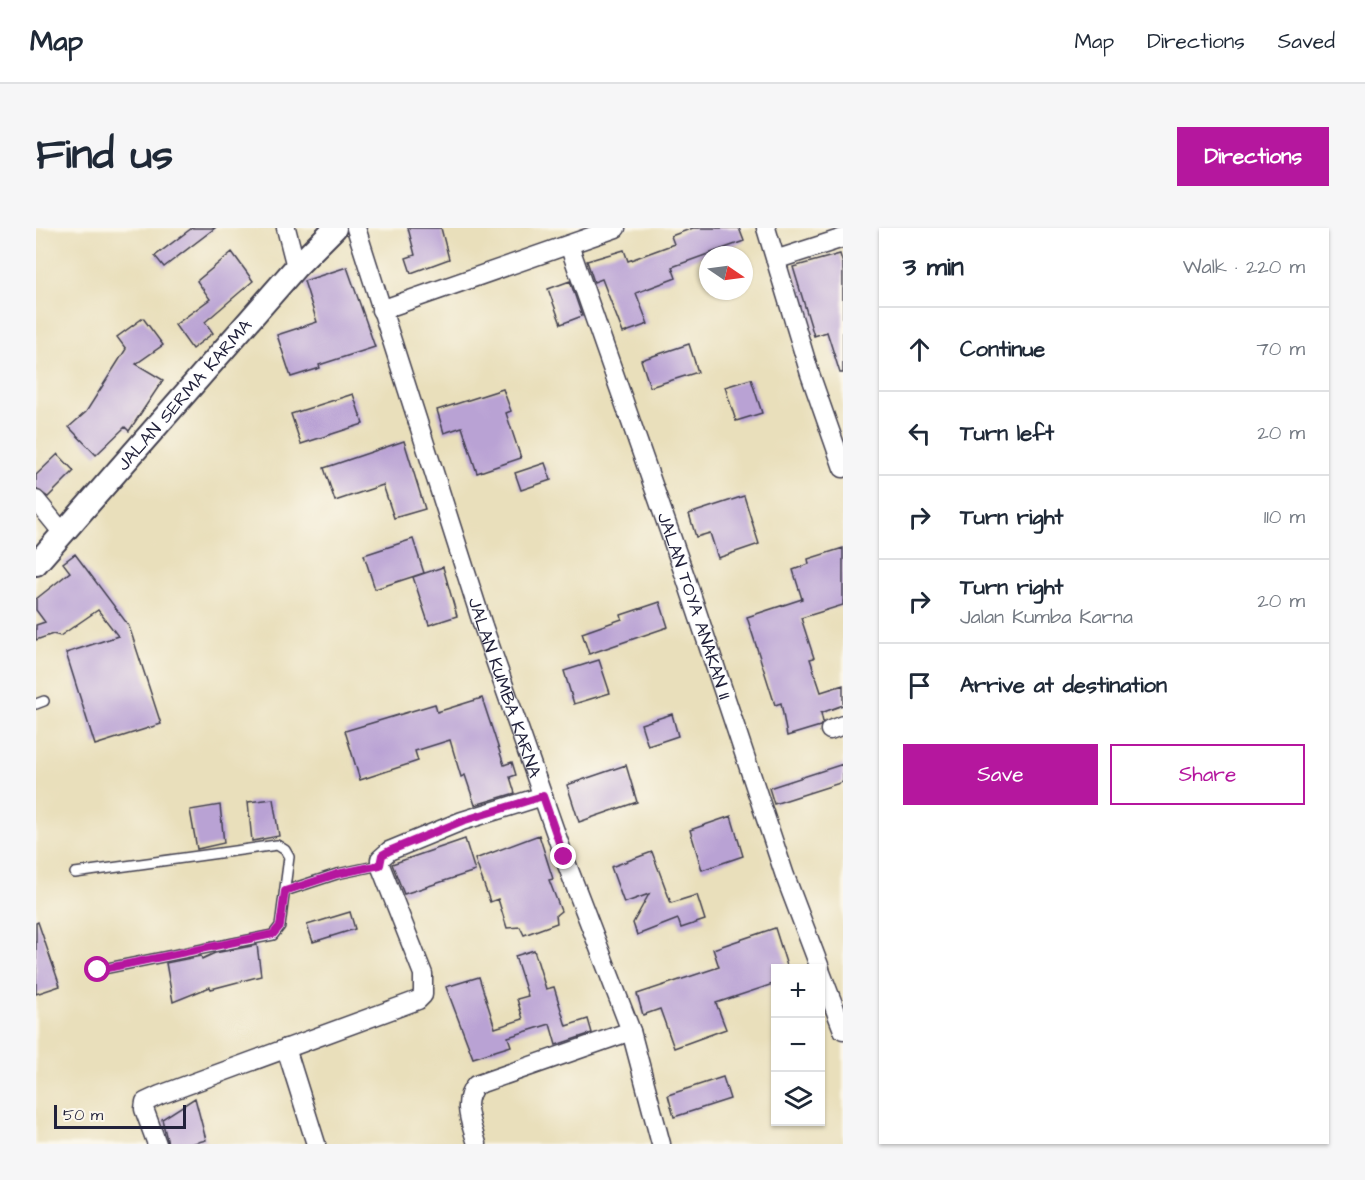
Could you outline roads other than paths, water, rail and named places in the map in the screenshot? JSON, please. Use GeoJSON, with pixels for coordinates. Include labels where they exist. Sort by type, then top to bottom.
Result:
{"type":"FeatureCollection","features":[{"type":"Feature","properties":{"kind":"street"},"geometry":{"type":"LineString","coordinates":[[286,228],[296,267]]}},
{"type":"Feature","properties":{"kind":"street","name":"JALAN SERMA KARMA"},"geometry":{"type":"LineString","coordinates":[[36,564],[296,267],[334,228]]}},
{"type":"Feature","properties":{"kind":"street","name":"JALAN KUMBA KARNA"},"geometry":{"type":"LineString","coordinates":[[356,228],[483,626],[543,796],[631,1031],[661,1144]]}},
{"type":"Feature","properties":{"kind":"street"},"geometry":{"type":"LineString","coordinates":[[381,310],[616,228]]}},
{"type":"Feature","properties":{"kind":"street"},"geometry":{"type":"LineString","coordinates":[[766,228],[778,259],[810,374],[843,468]]}},
{"type":"Feature","properties":{"kind":"street"},"geometry":{"type":"LineString","coordinates":[[778,259],[843,238]]}},
{"type":"Feature","properties":{"kind":"street","name":"JALAN TOYA ANAKAN II"},"geometry":{"type":"LineString","coordinates":[[569,245],[690,590],[785,876],[818,964]]}},
{"type":"Feature","properties":{"kind":"street"},"geometry":{"type":"LineString","coordinates":[[36,500],[62,532]]}},
{"type":"Feature","properties":{"kind":"street"},"geometry":{"type":"LineString","coordinates":[[157,1144],[144,1109],[146,1102],[418,1000],[423,996],[423,974],[380,865],[382,855],[462,821],[543,796]]}},
{"type":"Feature","properties":{"kind":"street","name":"JALAN TOYA ANAKAN II"},"geometry":{"type":"LineString","coordinates":[[825,982],[843,1030]]}},
{"type":"Feature","properties":{"kind":"street"},"geometry":{"type":"LineString","coordinates":[[477,1144],[467,1109],[469,1095],[476,1085],[631,1031]]}},
{"type":"Feature","properties":{"kind":"street"},"geometry":{"type":"LineString","coordinates":[[286,1048],[316,1144]]}},
{"type":"Feature","properties":{"kind":"lane"},"geometry":{"type":"LineString","coordinates":[[75,873],[277,845],[285,850],[289,857],[280,926],[273,934],[98,970]]}},
{"type":"Feature","properties":{"kind":"lane"},"geometry":{"type":"LineString","coordinates":[[285,891],[337,874],[380,865]]}}]}
